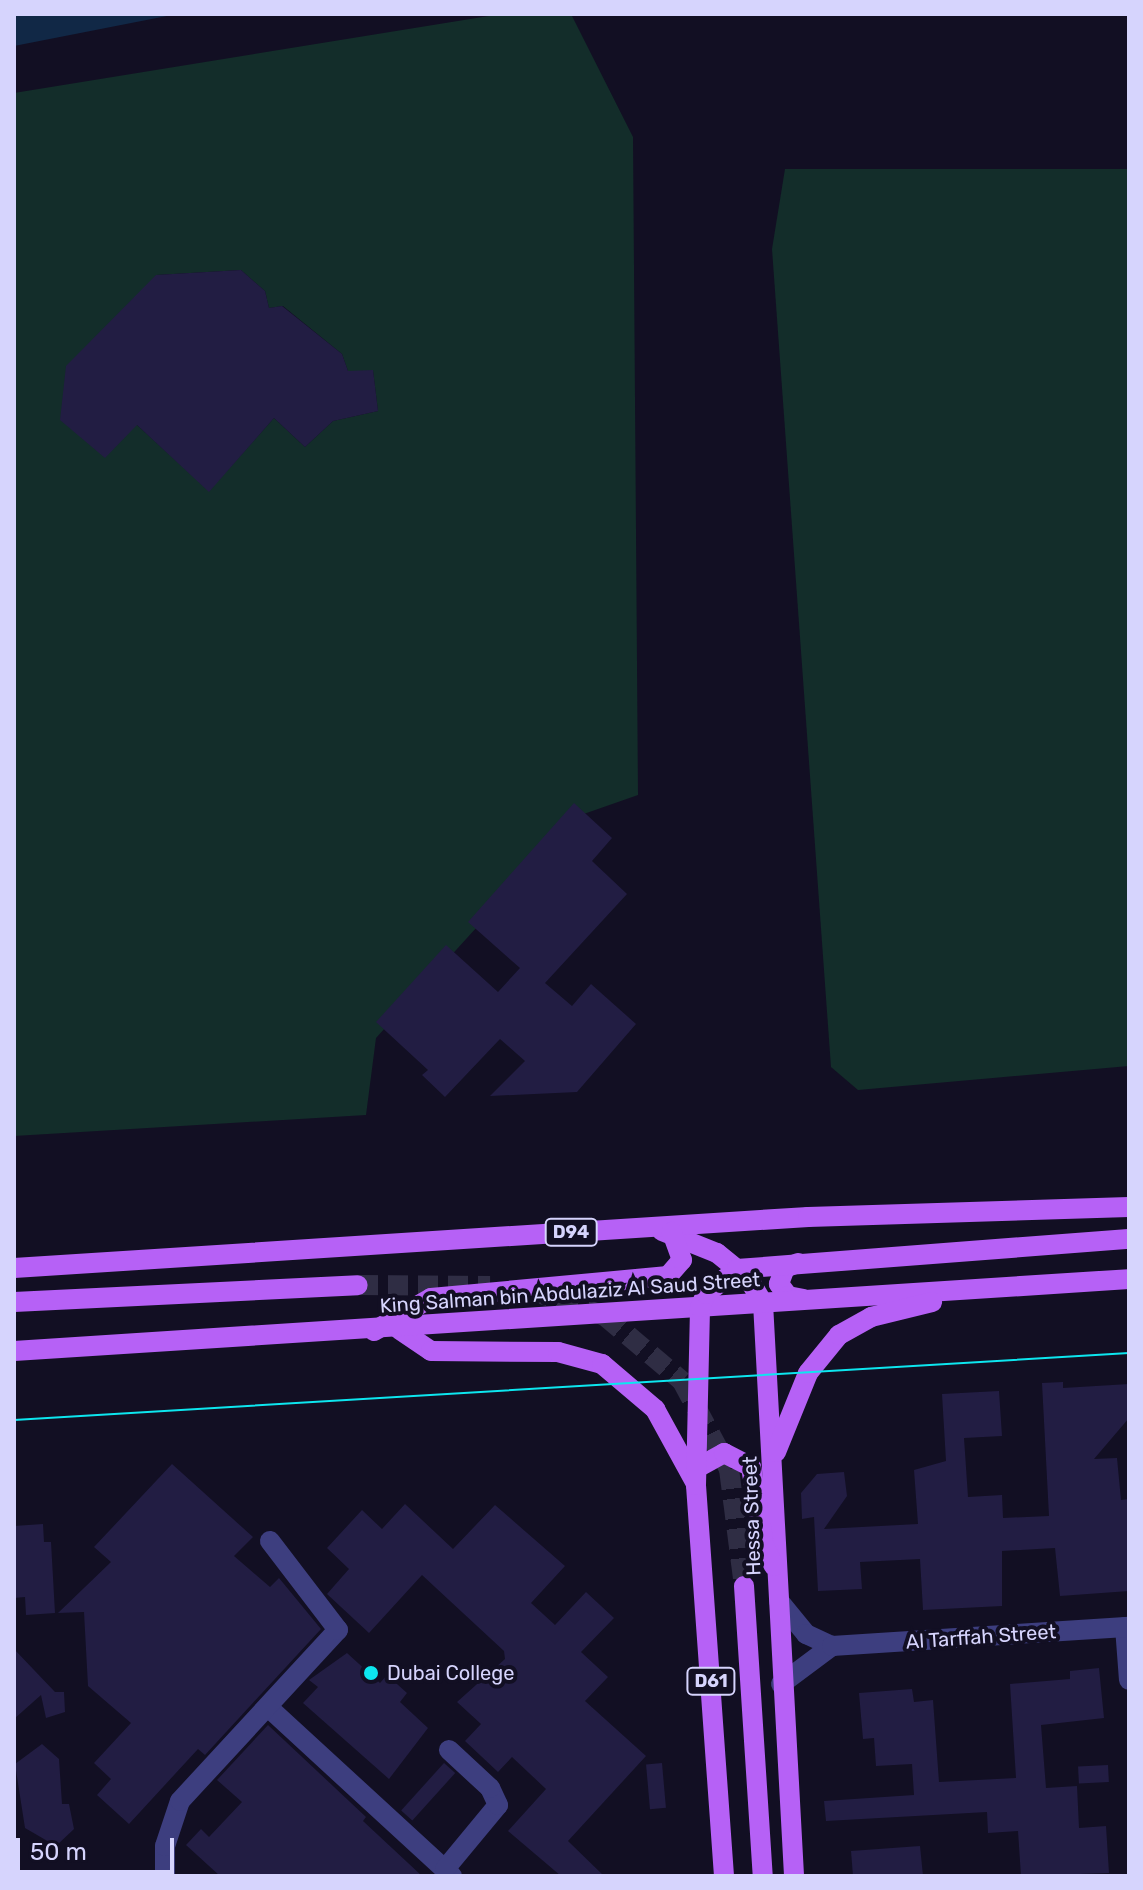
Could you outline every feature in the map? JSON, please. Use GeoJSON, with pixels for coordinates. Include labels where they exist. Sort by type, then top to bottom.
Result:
{"type":"FeatureCollection","features":[{"type":"Feature","properties":{"kind":"main road","name":"D94"},"geometry":{"type":"LineString","coordinates":[[14,1268],[643,1227],[1129,1207]]}},
{"type":"Feature","properties":{"kind":"main road"},"geometry":{"type":"LineString","coordinates":[[643,1227],[672,1232],[737,1269],[763,1303]]}},
{"type":"Feature","properties":{"kind":"main road"},"geometry":{"type":"LineString","coordinates":[[374,1331],[410,1306],[442,1295],[668,1276],[682,1260],[672,1232]]}},
{"type":"Feature","properties":{"kind":"main road"},"geometry":{"type":"LineString","coordinates":[[696,1477],[700,1307],[714,1283],[737,1269],[810,1260],[1129,1239]]}},
{"type":"Feature","properties":{"kind":"main road"},"geometry":{"type":"LineString","coordinates":[[810,1260],[785,1268],[779,1284],[788,1296],[812,1301]]}},
{"type":"Feature","properties":{"kind":"main road","name":"King Salman bin Abdulaziz Al Saud Street"},"geometry":{"type":"LineString","coordinates":[[14,1351],[400,1330],[1129,1279]]}},
{"type":"Feature","properties":{"kind":"main road"},"geometry":{"type":"LineString","coordinates":[[14,1302],[358,1285]]}},
{"type":"Feature","properties":{"kind":"main road"},"geometry":{"type":"LineString","coordinates":[[776,1452],[808,1373],[839,1335],[871,1317],[982,1289]]}},
{"type":"Feature","properties":{"kind":"main road","name":"Hessa Street"},"geometry":{"type":"LineString","coordinates":[[763,1303],[776,1452],[781,1684],[794,1876]]}},
{"type":"Feature","properties":{"kind":"main road"},"geometry":{"type":"LineString","coordinates":[[400,1330],[431,1351],[558,1352],[602,1364],[655,1409],[696,1477]]}},
{"type":"Feature","properties":{"kind":"main road"},"geometry":{"type":"LineString","coordinates":[[696,1477],[724,1453],[751,1467],[764,1545],[778,1573]]}},
{"type":"Feature","properties":{"kind":"main road","name":"D61"},"geometry":{"type":"LineString","coordinates":[[696,1477],[724,1876]]}},
{"type":"Feature","properties":{"kind":"main road"},"geometry":{"type":"LineString","coordinates":[[744,1586],[763,1876]]}},
{"type":"Feature","properties":{"kind":"street"},"geometry":{"type":"LineString","coordinates":[[165,1876],[165,1846],[180,1801],[338,1626],[270,1541]]}},
{"type":"Feature","properties":{"kind":"street"},"geometry":{"type":"LineString","coordinates":[[779,1601],[806,1634],[832,1646],[781,1684]]}},
{"type":"Feature","properties":{"kind":"street"},"geometry":{"type":"LineString","coordinates":[[1127,1627],[1129,1680]]}},
{"type":"Feature","properties":{"kind":"street","name":"Al Tarffah Street"},"geometry":{"type":"LineString","coordinates":[[832,1646],[1127,1627]]}},
{"type":"Feature","properties":{"kind":"street"},"geometry":{"type":"LineString","coordinates":[[268,1707],[448,1873],[498,1805],[490,1788],[449,1750]]}},
{"type":"Feature","properties":{"kind":"green space"},"geometry":{"type":"Polygon","coordinates":[[[501,14],[571,14],[633,137],[638,795],[578,816],[376,1038],[366,1115],[14,1136],[14,93],[501,14]],[[241,270],[156,275],[137,425],[209,491],[274,418],[305,447],[333,421],[378,411],[373,371],[348,371],[342,354],[283,306],[269,308],[265,291],[241,270]]]}},
{"type":"Feature","properties":{"kind":"green space"},"geometry":{"type":"Polygon","coordinates":[[[785,169],[1129,169],[1129,1066],[858,1090],[831,1067],[772,249],[785,169]]]}},
{"type":"Feature","properties":{"kind":"water"},"geometry":{"type":"Polygon","coordinates":[[[14,14],[177,14],[14,46],[14,14]]]}},
{"type":"Feature","properties":{"kind":"building"},"geometry":{"type":"Polygon","coordinates":[[[241,270],[265,291],[269,308],[282,306],[342,354],[348,371],[373,370],[378,411],[333,421],[305,447],[274,418],[209,492],[137,425],[105,458],[60,420],[66,366],[156,275],[241,270]]]}},
{"type":"Feature","properties":{"kind":"building"},"geometry":{"type":"Polygon","coordinates":[[[574,803],[612,838],[592,861],[627,894],[545,983],[572,1006],[591,984],[636,1024],[577,1092],[490,1096],[525,1061],[500,1039],[445,1097],[422,1075],[428,1070],[376,1022],[446,945],[498,992],[520,968],[468,922],[574,803]]]}},
{"type":"Feature","properties":{"kind":"building"},"geometry":{"type":"Polygon","coordinates":[[[1063,1382],[1063,1388],[1129,1384],[1129,1418],[1094,1459],[1117,1458],[1121,1500],[1129,1499],[1129,1591],[1060,1596],[1055,1548],[1002,1551],[1002,1606],[923,1610],[920,1559],[860,1562],[862,1589],[818,1591],[814,1517],[802,1519],[801,1493],[817,1474],[844,1472],[847,1496],[824,1529],[918,1524],[914,1470],[946,1461],[942,1394],[999,1391],[1002,1436],[964,1438],[968,1497],[1002,1495],[1003,1518],[1049,1516],[1042,1383],[1063,1382]]]}},
{"type":"Feature","properties":{"kind":"building"},"geometry":{"type":"Polygon","coordinates":[[[172,1464],[253,1537],[234,1556],[270,1587],[279,1578],[321,1629],[205,1755],[198,1749],[129,1824],[97,1795],[111,1779],[94,1763],[131,1723],[88,1686],[84,1612],[58,1613],[111,1562],[94,1547],[172,1464]]]}},
{"type":"Feature","properties":{"kind":"building"},"geometry":{"type":"Polygon","coordinates":[[[405,1504],[453,1549],[495,1505],[565,1566],[531,1603],[555,1625],[586,1592],[614,1618],[581,1652],[608,1677],[585,1701],[646,1756],[568,1841],[604,1876],[561,1876],[508,1831],[546,1789],[512,1757],[498,1772],[465,1741],[481,1724],[457,1702],[505,1659],[504,1651],[422,1575],[369,1633],[327,1594],[349,1569],[327,1548],[362,1510],[382,1529],[405,1504]]]}},
{"type":"Feature","properties":{"kind":"building"},"geometry":{"type":"Polygon","coordinates":[[[43,1524],[44,1542],[51,1542],[55,1613],[26,1615],[25,1597],[14,1598],[14,1526],[43,1524]]]}},
{"type":"Feature","properties":{"kind":"building"},"geometry":{"type":"Polygon","coordinates":[[[14,1649],[55,1692],[64,1692],[65,1712],[46,1718],[41,1695],[14,1719],[14,1649]]]}},
{"type":"Feature","properties":{"kind":"building"},"geometry":{"type":"Polygon","coordinates":[[[347,1653],[380,1683],[387,1675],[407,1693],[400,1702],[428,1728],[389,1779],[303,1703],[318,1687],[309,1680],[347,1653]]]}},
{"type":"Feature","properties":{"kind":"building"},"geometry":{"type":"Polygon","coordinates":[[[1099,1668],[1104,1718],[1041,1725],[1046,1788],[1077,1786],[1079,1828],[1106,1826],[1109,1873],[1021,1876],[1018,1831],[988,1833],[987,1812],[826,1821],[824,1801],[914,1795],[912,1764],[876,1766],[874,1738],[863,1739],[859,1693],[912,1689],[914,1702],[933,1700],[939,1782],[1016,1778],[1010,1684],[1070,1679],[1070,1671],[1099,1668]]]}},
{"type":"Feature","properties":{"kind":"building"},"geometry":{"type":"Polygon","coordinates":[[[268,1725],[366,1817],[363,1821],[422,1876],[220,1876],[186,1845],[201,1829],[209,1837],[242,1802],[217,1780],[268,1725]]]}},
{"type":"Feature","properties":{"kind":"building"},"geometry":{"type":"Polygon","coordinates":[[[42,1744],[59,1759],[62,1804],[69,1804],[74,1829],[56,1846],[25,1828],[15,1764],[42,1744]]]}},
{"type":"Feature","properties":{"kind":"building"},"geometry":{"type":"Polygon","coordinates":[[[444,1763],[455,1773],[412,1821],[401,1811],[444,1763]]]}},
{"type":"Feature","properties":{"kind":"building"},"geometry":{"type":"Polygon","coordinates":[[[662,1763],[666,1808],[650,1809],[646,1764],[662,1763]]]}},
{"type":"Feature","properties":{"kind":"building"},"geometry":{"type":"Polygon","coordinates":[[[1108,1765],[1109,1782],[1079,1784],[1078,1767],[1108,1765]]]}},
{"type":"Feature","properties":{"kind":"building"},"geometry":{"type":"Polygon","coordinates":[[[920,1846],[923,1876],[853,1876],[851,1851],[920,1846]]]}},
{"type":"Feature","properties":{"kind":"tunnel"},"geometry":{"type":"LineString","coordinates":[[358,1285],[490,1286]]}},
{"type":"Feature","properties":{"kind":"tunnel"},"geometry":{"type":"LineString","coordinates":[[530,1290],[605,1316],[682,1381],[729,1469],[744,1586]]}},
{"type":"Feature","properties":{"kind":"tram line"},"geometry":{"type":"LineString","coordinates":[[14,1420],[1129,1353]]}},
{"type":"Feature","properties":{"kind":"place","name":"Dubai College"},"geometry":{"type":"Point","coordinates":[371,1673]}}]}
